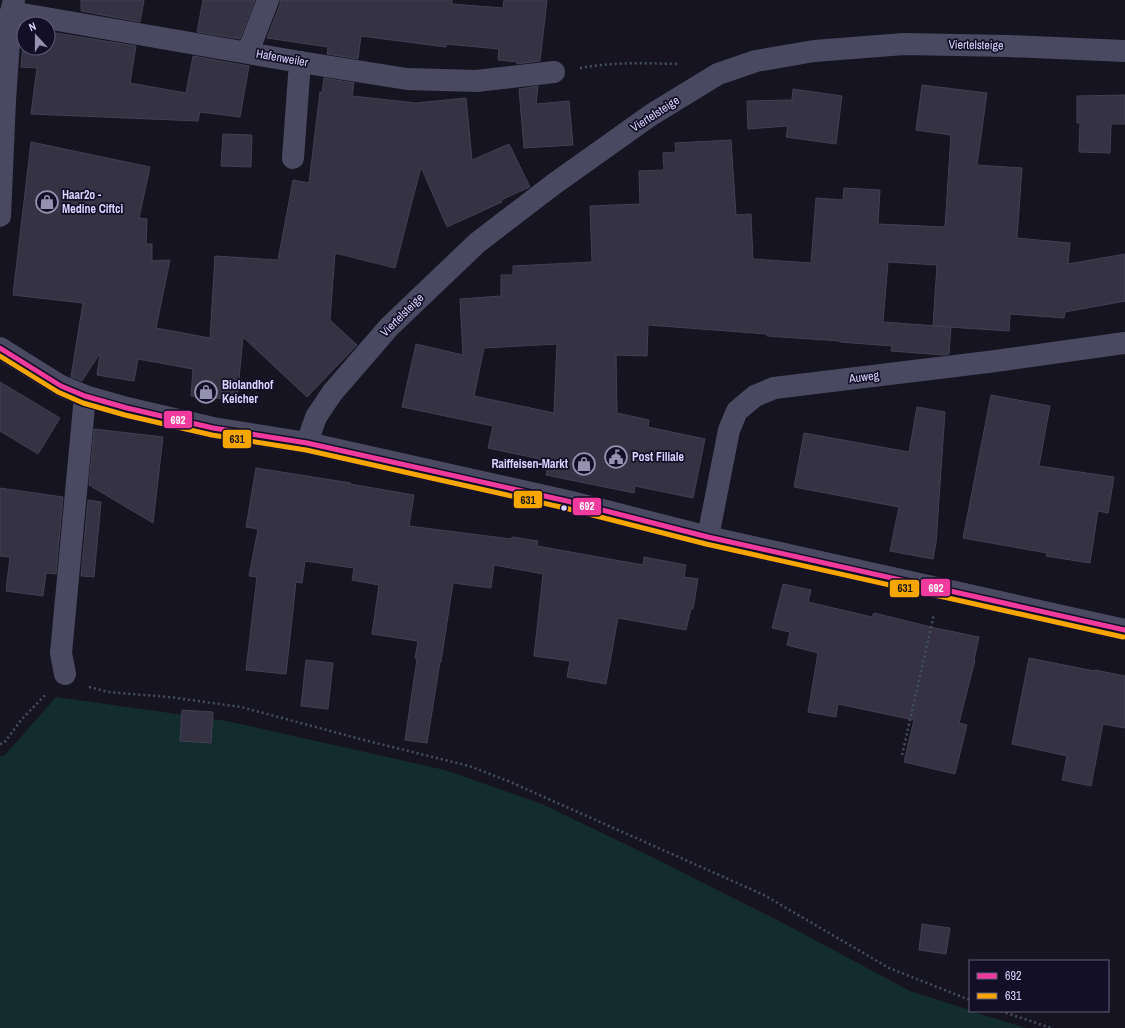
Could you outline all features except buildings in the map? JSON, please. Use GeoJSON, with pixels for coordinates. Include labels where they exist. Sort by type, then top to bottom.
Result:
{"type":"FeatureCollection","features":[{"type":"Feature","properties":{"kind":"street"},"geometry":{"type":"LineString","coordinates":[[248,52],[268,0]]}},
{"type":"Feature","properties":{"kind":"street","name":"Hafenweiler"},"geometry":{"type":"LineString","coordinates":[[0,216],[3,100],[13,6],[300,62],[407,79],[476,81],[554,72]]}},
{"type":"Feature","properties":{"kind":"street","name":"Viertelsteige"},"geometry":{"type":"LineString","coordinates":[[307,443],[316,417],[332,393],[390,326],[477,243],[554,184],[651,115],[718,74],[756,61],[814,51],[904,44],[1010,46],[1125,51]]}},
{"type":"Feature","properties":{"kind":"street"},"geometry":{"type":"LineString","coordinates":[[293,158],[300,62]]}},
{"type":"Feature","properties":{"kind":"street","name":"Auweg"},"geometry":{"type":"LineString","coordinates":[[708,537],[729,430],[737,411],[755,396],[774,388],[988,362],[1125,343]]}},
{"type":"Feature","properties":{"kind":"street"},"geometry":{"type":"LineString","coordinates":[[0,348],[62,386],[85,396],[128,408],[213,428],[307,443],[568,501],[708,537],[1125,630]]}},
{"type":"Feature","properties":{"kind":"street"},"geometry":{"type":"LineString","coordinates":[[65,674],[61,653],[85,396]]}},
{"type":"Feature","properties":{"kind":"path"},"geometry":{"type":"LineString","coordinates":[[554,72],[592,66],[635,62],[682,65],[718,74]]}},
{"type":"Feature","properties":{"kind":"path"},"geometry":{"type":"LineString","coordinates":[[902,755],[939,588]]}},
{"type":"Feature","properties":{"kind":"path"},"geometry":{"type":"LineString","coordinates":[[0,744],[4,743],[21,720],[65,674],[76,684],[108,692],[170,697],[241,707],[469,766],[508,781],[764,895],[889,968],[969,1000]]}},
{"type":"Feature","properties":{"kind":"path"},"geometry":{"type":"LineString","coordinates":[[1004,1012],[1051,1028]]}},
{"type":"Feature","properties":{"kind":"green space"},"geometry":{"type":"Polygon","coordinates":[[[56,697],[227,721],[445,770],[542,804],[783,923],[910,991],[969,1010],[969,1012],[1026,1028],[0,1028],[0,756],[4,756],[56,697]]]}},
{"type":"Feature","properties":{"kind":"transit line","name":"692"},"geometry":{"type":"LineString","coordinates":[[0,348],[61,386],[85,396],[127,408],[213,428],[307,443],[567,501],[708,537],[1125,630]]}},
{"type":"Feature","properties":{"kind":"transit line","name":"631"},"geometry":{"type":"LineString","coordinates":[[0,356],[58,392],[83,403],[125,415],[212,435],[306,450],[565,508],[706,544],[1123,637]]}},
{"type":"Feature","properties":{"kind":"place","name":"Haar2o - Medine Ciftci"},"geometry":{"type":"Point","coordinates":[47,202]}},
{"type":"Feature","properties":{"kind":"place","name":"Biolandhof Keicher"},"geometry":{"type":"Point","coordinates":[206,392]}},
{"type":"Feature","properties":{"kind":"place","name":"Post Filiale"},"geometry":{"type":"Point","coordinates":[616,457]}},
{"type":"Feature","properties":{"kind":"place","name":"Raiffeisen-Markt"},"geometry":{"type":"Point","coordinates":[584,464]}}]}
